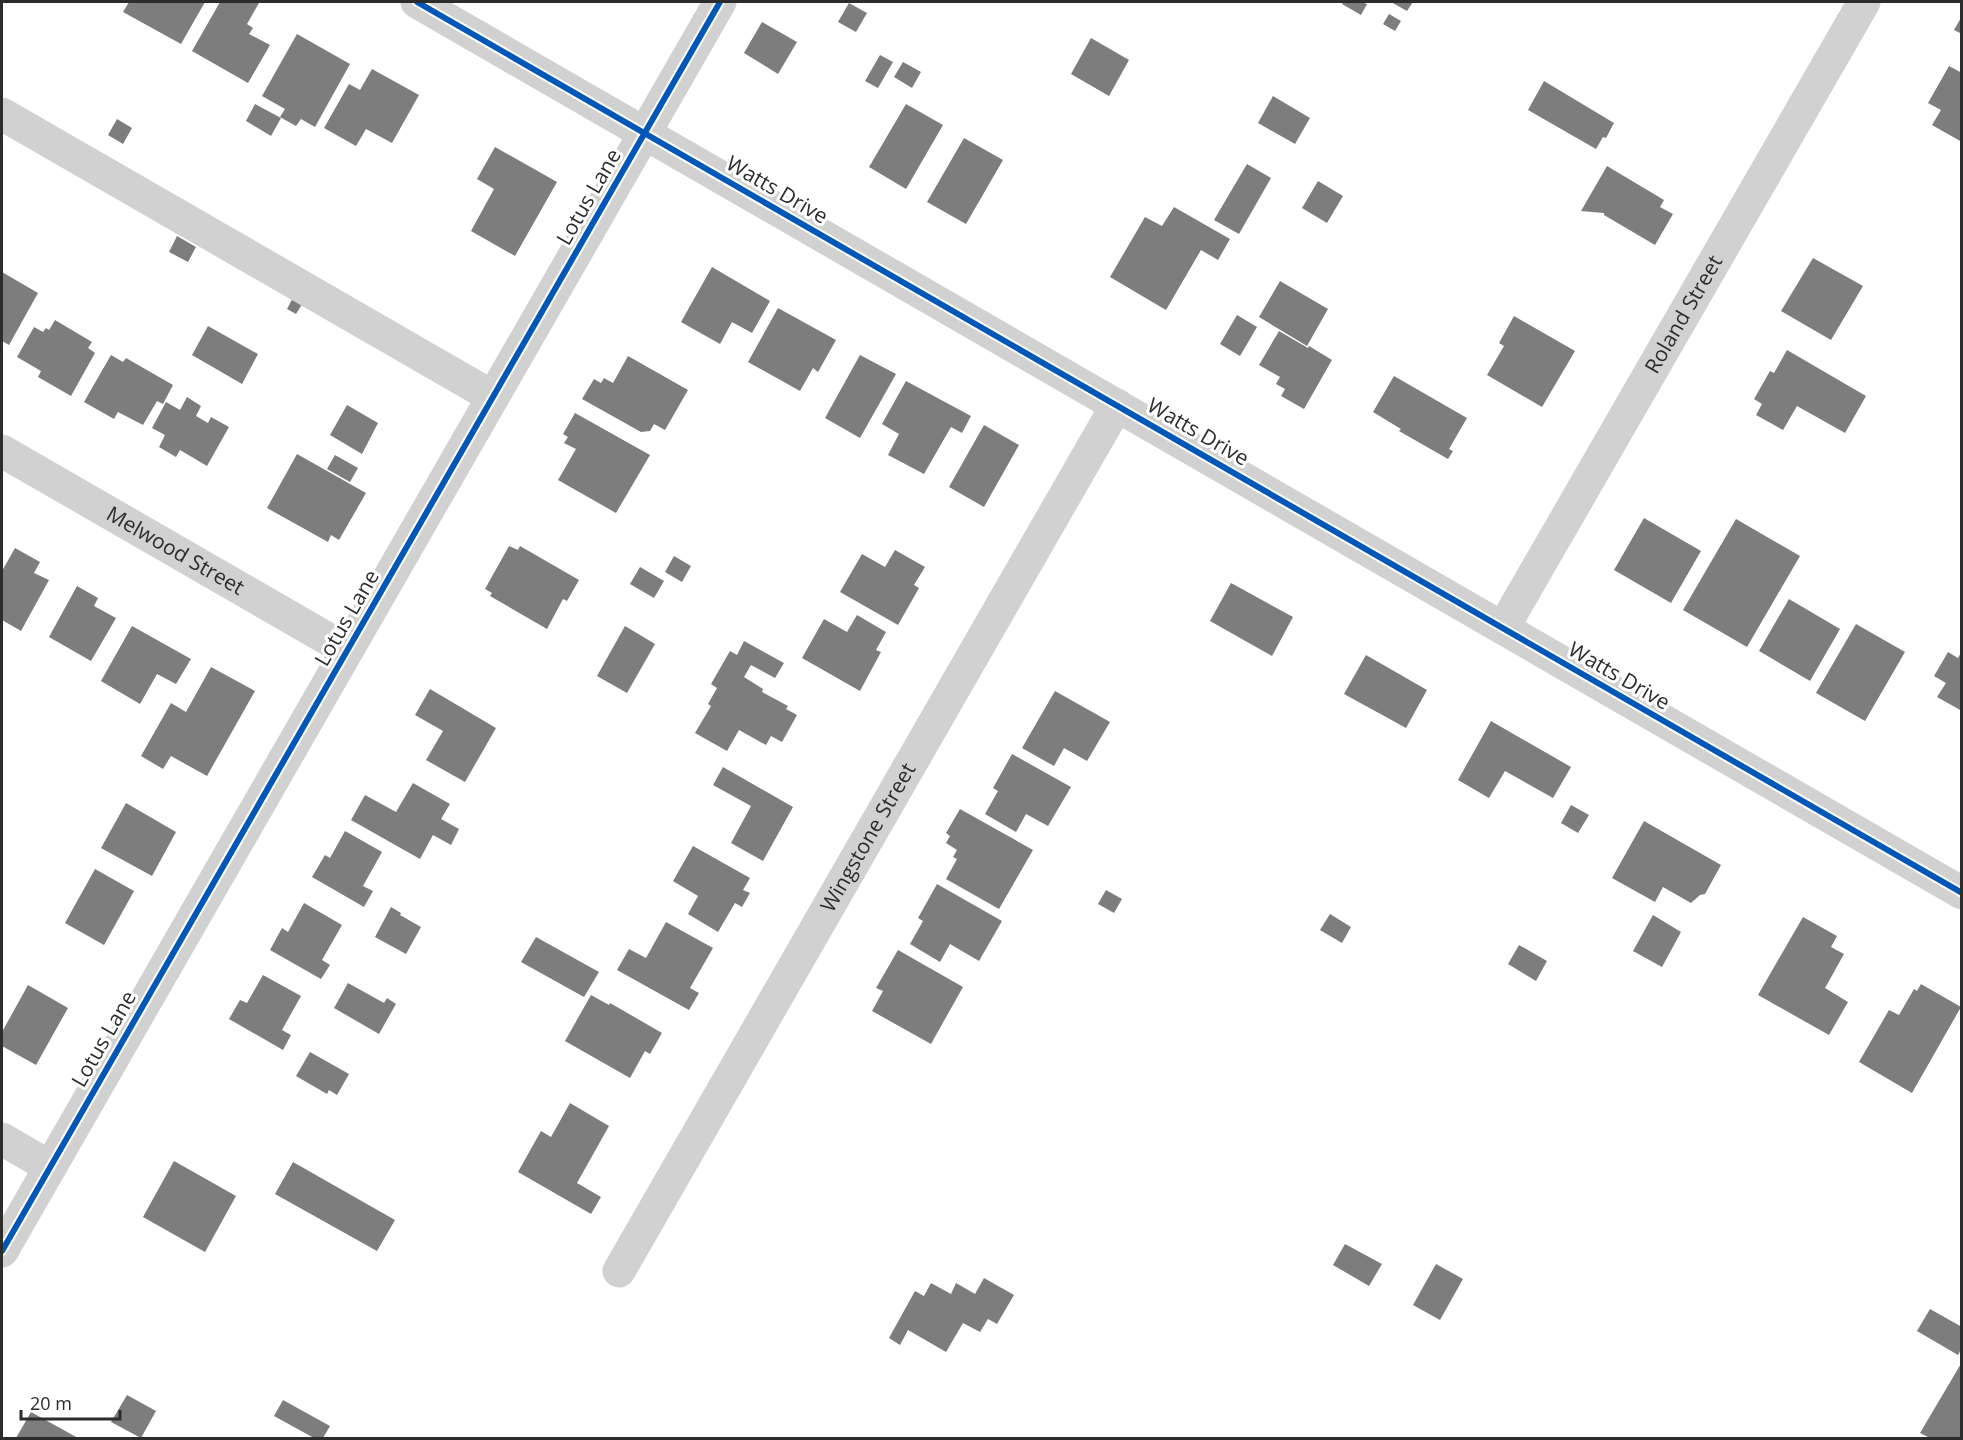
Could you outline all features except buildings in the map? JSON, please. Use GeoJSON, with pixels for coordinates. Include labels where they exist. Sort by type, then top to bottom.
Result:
{"type":"FeatureCollection","features":[{"type":"Feature","properties":{"kind":"street","name":"Watts Drive"},"geometry":{"type":"LineString","coordinates":[[417,2],[1962,893]]}},
{"type":"Feature","properties":{"kind":"street","name":"Lotus Lane"},"geometry":{"type":"LineString","coordinates":[[2,1251],[720,2]]}},
{"type":"Feature","properties":{"kind":"street","name":"Roland Street"},"geometry":{"type":"LineString","coordinates":[[1503,628],[1864,2]]}},
{"type":"Feature","properties":{"kind":"street"},"geometry":{"type":"LineString","coordinates":[[2,114],[493,397]]}},
{"type":"Feature","properties":{"kind":"street","name":"Wingstone Street"},"geometry":{"type":"LineString","coordinates":[[619,1271],[1117,405]]}},
{"type":"Feature","properties":{"kind":"street","name":"Melwood Street"},"geometry":{"type":"LineString","coordinates":[[2,451],[347,650]]}},
{"type":"Feature","properties":{"kind":"street"},"geometry":{"type":"LineString","coordinates":[[2,1139],[50,1167]]}},
{"type":"Feature","properties":{"kind":"cycle path"},"geometry":{"type":"LineString","coordinates":[[417,2],[1962,893]]}},
{"type":"Feature","properties":{"kind":"cycle path"},"geometry":{"type":"LineString","coordinates":[[2,1251],[720,2]]}}]}
